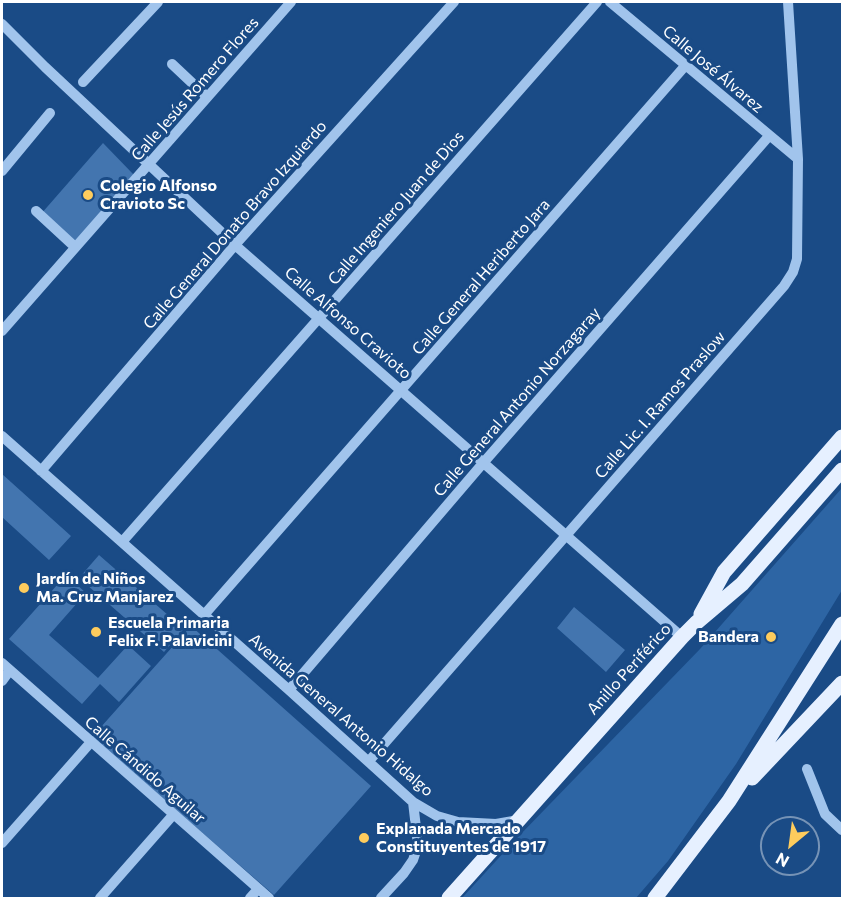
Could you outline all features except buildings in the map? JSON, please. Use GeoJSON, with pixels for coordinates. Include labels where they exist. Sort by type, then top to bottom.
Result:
{"type":"FeatureCollection","features":[{"type":"Feature","properties":{"kind":"main road"},"geometry":{"type":"LineString","coordinates":[[696,623],[724,572],[843,437]]}},
{"type":"Feature","properties":{"kind":"main road","name":"Anillo Periférico"},"geometry":{"type":"LineString","coordinates":[[449,898],[682,637],[742,584],[843,470]]}},
{"type":"Feature","properties":{"kind":"main road"},"geometry":{"type":"LineString","coordinates":[[655,898],[729,801],[843,624]]}},
{"type":"Feature","properties":{"kind":"main road"},"geometry":{"type":"LineString","coordinates":[[729,801],[843,683]]}},
{"type":"Feature","properties":{"kind":"street"},"geometry":{"type":"LineString","coordinates":[[83,82],[158,2]]}},
{"type":"Feature","properties":{"kind":"street","name":"Calle General Donato Bravo Izquierdo"},"geometry":{"type":"LineString","coordinates":[[41,471],[236,245],[454,2]]}},
{"type":"Feature","properties":{"kind":"street","name":"Calle Ingeniero Juan de Dios"},"geometry":{"type":"LineString","coordinates":[[122,542],[597,2]]}},
{"type":"Feature","properties":{"kind":"street","name":"Calle José Álvarez"},"geometry":{"type":"LineString","coordinates":[[610,2],[798,159]]}},
{"type":"Feature","properties":{"kind":"street","name":"Calle Lic. I. Ramos Praslow"},"geometry":{"type":"LineString","coordinates":[[369,761],[784,286],[793,272],[797,259],[798,159],[788,2]]}},
{"type":"Feature","properties":{"kind":"street","name":"Calle Jesús Romero Flores"},"geometry":{"type":"LineString","coordinates":[[2,331],[149,165],[285,3]]}},
{"type":"Feature","properties":{"kind":"street","name":"Calle Alfonso Cravioto"},"geometry":{"type":"LineString","coordinates":[[2,24],[236,245],[682,637]]}},
{"type":"Feature","properties":{"kind":"street"},"geometry":{"type":"LineString","coordinates":[[172,64],[207,97]]}},
{"type":"Feature","properties":{"kind":"street","name":"Calle General Heriberto Jara"},"geometry":{"type":"LineString","coordinates":[[204,615],[685,66]]}},
{"type":"Feature","properties":{"kind":"street"},"geometry":{"type":"LineString","coordinates":[[2,171],[50,113]]}},
{"type":"Feature","properties":{"kind":"street","name":"Calle General Antonio Norzagaray"},"geometry":{"type":"LineString","coordinates":[[289,690],[484,462],[769,136]]}},
{"type":"Feature","properties":{"kind":"street"},"geometry":{"type":"LineString","coordinates":[[36,211],[75,247]]}},
{"type":"Feature","properties":{"kind":"street","name":"Avenida General Antonio Hidalgo"},"geometry":{"type":"LineString","coordinates":[[2,436],[413,802],[437,816],[458,822],[496,824],[519,820]]}},
{"type":"Feature","properties":{"kind":"street"},"geometry":{"type":"LineString","coordinates":[[2,450],[18,451]]}},
{"type":"Feature","properties":{"kind":"street","name":"Calle Cándido Aguilar"},"geometry":{"type":"LineString","coordinates":[[2,663],[269,898]]}},
{"type":"Feature","properties":{"kind":"street"},"geometry":{"type":"LineString","coordinates":[[2,681],[10,670]]}},
{"type":"Feature","properties":{"kind":"street"},"geometry":{"type":"LineString","coordinates":[[2,843],[91,742]]}},
{"type":"Feature","properties":{"kind":"street"},"geometry":{"type":"LineString","coordinates":[[807,769],[825,814],[843,830]]}},
{"type":"Feature","properties":{"kind":"street"},"geometry":{"type":"LineString","coordinates":[[381,898],[413,860],[418,845],[413,802]]}},
{"type":"Feature","properties":{"kind":"street"},"geometry":{"type":"LineString","coordinates":[[100,898],[173,814]]}},
{"type":"Feature","properties":{"kind":"street"},"geometry":{"type":"LineString","coordinates":[[250,898],[258,889]]}},
{"type":"Feature","properties":{"kind":"shaded area"},"geometry":{"type":"Polygon","coordinates":[[[842,488],[842,590],[736,764],[668,861],[636,898],[462,898],[700,649],[842,488]]]}},
{"type":"Feature","properties":{"kind":"place","name":"Colegio Alfonso Cravioto Sc"},"geometry":{"type":"Point","coordinates":[88,195]}},
{"type":"Feature","properties":{"kind":"place","name":"Jardín de Niños Ma. Cruz Manjarez"},"geometry":{"type":"Point","coordinates":[24,588]}},
{"type":"Feature","properties":{"kind":"place","name":"Escuela Primaria Felix F. Palavicini"},"geometry":{"type":"Point","coordinates":[96,632]}},
{"type":"Feature","properties":{"kind":"place","name":"Bandera"},"geometry":{"type":"Point","coordinates":[771,637]}},
{"type":"Feature","properties":{"kind":"place","name":"Explanada Mercado Constituyentes de 1917"},"geometry":{"type":"Point","coordinates":[364,838]}}]}
